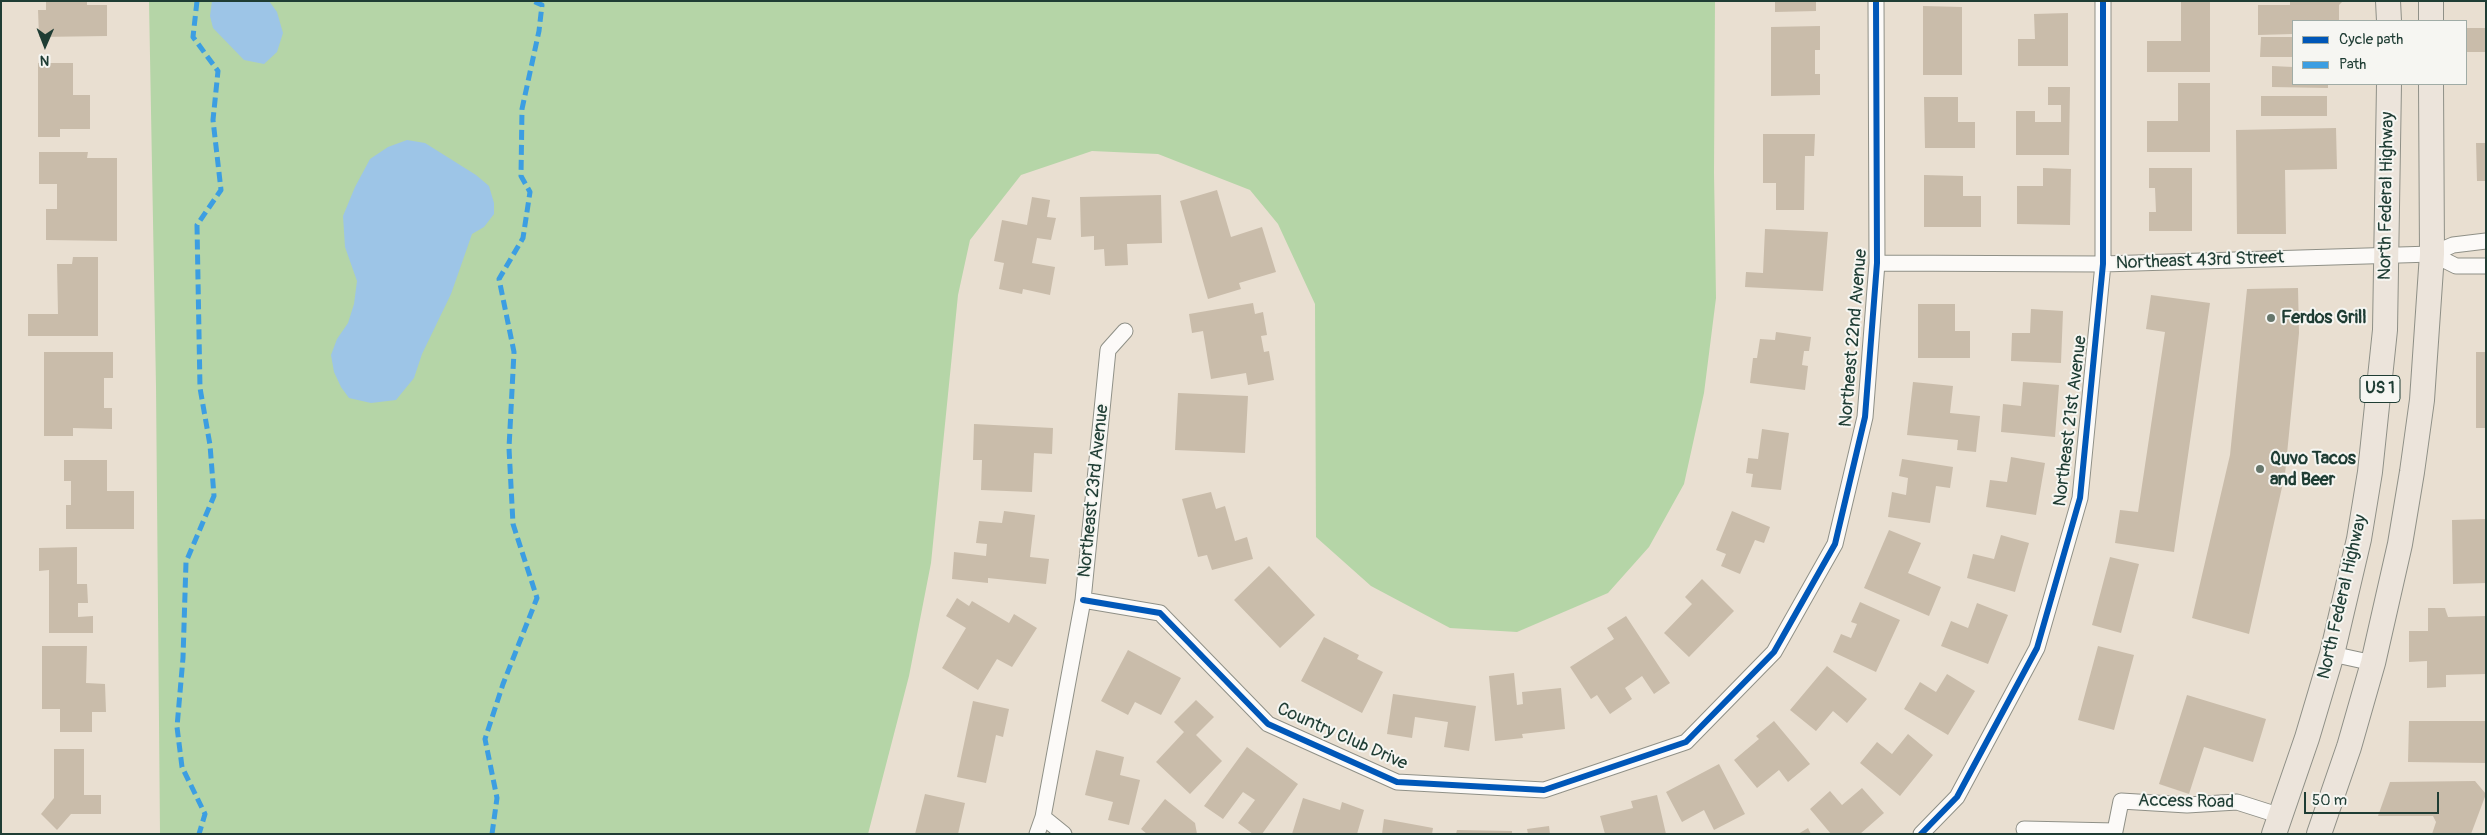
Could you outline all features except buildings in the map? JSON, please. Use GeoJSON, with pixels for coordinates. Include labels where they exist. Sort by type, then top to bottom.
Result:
{"type":"FeatureCollection","features":[{"type":"Feature","properties":{"kind":"main road"},"geometry":{"type":"LineString","coordinates":[[2388,1],[2389,20]]}},
{"type":"Feature","properties":{"kind":"main road"},"geometry":{"type":"LineString","coordinates":[[2431,1],[2431,20]]}},
{"type":"Feature","properties":{"kind":"main road","name":"North Federal Highway"},"geometry":{"type":"LineString","coordinates":[[2277,825],[2332,654],[2359,539],[2370,472],[2384,340],[2389,85]]}},
{"type":"Feature","properties":{"kind":"main road","name":"US 1"},"geometry":{"type":"LineString","coordinates":[[2319,834],[2349,747],[2373,663],[2397,563],[2412,472],[2423,383],[2432,254],[2431,85]]}},
{"type":"Feature","properties":{"kind":"street","name":"Northeast 22nd Avenue"},"geometry":{"type":"LineString","coordinates":[[1686,742],[1774,652],[1834,544],[1865,417],[1877,263],[1876,1]]}},
{"type":"Feature","properties":{"kind":"street","name":"Northeast 21st Avenue"},"geometry":{"type":"LineString","coordinates":[[1921,834],[1957,797],[2037,648],[2080,498],[2103,264],[2103,1]]}},
{"type":"Feature","properties":{"kind":"street","name":"Northeast 43rd Street"},"geometry":{"type":"LineString","coordinates":[[1877,263],[2103,264],[2432,254],[2453,245],[2486,241]]}},
{"type":"Feature","properties":{"kind":"street","name":"Northeast 43rd Street"},"geometry":{"type":"LineString","coordinates":[[2432,254],[2456,266],[2486,266]]}},
{"type":"Feature","properties":{"kind":"street","name":"Northeast 23rd Avenue"},"geometry":{"type":"LineString","coordinates":[[1037,834],[1043,817],[1083,600],[1108,350],[1125,331]]}},
{"type":"Feature","properties":{"kind":"street","name":"Country Club Drive"},"geometry":{"type":"LineString","coordinates":[[1083,600],[1160,613],[1268,724],[1397,782],[1544,790],[1686,742]]}},
{"type":"Feature","properties":{"kind":"street"},"geometry":{"type":"LineString","coordinates":[[2332,654],[2373,663]]}},
{"type":"Feature","properties":{"kind":"street","name":"Access Road"},"geometry":{"type":"LineString","coordinates":[[2024,829],[2115,831],[2121,801],[2187,805],[2237,802],[2277,825]]}},
{"type":"Feature","properties":{"kind":"street"},"geometry":{"type":"LineString","coordinates":[[1043,817],[1064,834]]}},
{"type":"Feature","properties":{"kind":"green space"},"geometry":{"type":"Polygon","coordinates":[[[149,1],[1715,1],[1714,173],[1716,298],[1704,393],[1684,484],[1649,547],[1608,593],[1517,632],[1450,628],[1371,586],[1316,537],[1315,304],[1278,224],[1250,190],[1158,154],[1092,151],[1021,175],[970,240],[958,295],[931,563],[909,676],[868,834],[160,834],[156,386],[149,1]]]}},
{"type":"Feature","properties":{"kind":"water"},"geometry":{"type":"Polygon","coordinates":[[[212,1],[269,1],[277,12],[283,33],[277,52],[264,64],[244,60],[213,28],[210,16],[212,1]]]}},
{"type":"Feature","properties":{"kind":"water"},"geometry":{"type":"Polygon","coordinates":[[[407,140],[425,143],[476,175],[489,186],[494,203],[494,214],[484,227],[472,234],[451,294],[422,354],[414,378],[396,400],[371,403],[349,398],[334,372],[331,355],[337,339],[348,323],[354,304],[357,281],[345,247],[343,216],[355,187],[370,159],[388,147],[407,140]]]}},
{"type":"Feature","properties":{"kind":"marked path"},"geometry":{"type":"LineString","coordinates":[[197,1],[193,37],[218,71],[213,120],[221,190],[197,225],[200,388],[210,445],[214,496],[186,562],[183,658],[177,727],[182,767],[205,814],[199,834]]}},
{"type":"Feature","properties":{"kind":"marked path"},"geometry":{"type":"LineString","coordinates":[[492,834],[497,798],[485,739],[503,684],[537,598],[513,524],[509,448],[514,352],[499,279],[523,238],[530,192],[521,176],[522,109],[539,31],[542,5],[533,1]]}},
{"type":"Feature","properties":{"kind":"cycle path"},"geometry":{"type":"LineString","coordinates":[[1083,600],[1160,613],[1268,724],[1397,782],[1544,790],[1686,742],[1774,652],[1835,544],[1865,417],[1877,263],[1876,1]]}},
{"type":"Feature","properties":{"kind":"cycle path"},"geometry":{"type":"LineString","coordinates":[[1921,834],[1957,797],[2037,648],[2080,498],[2103,264],[2103,1]]}},
{"type":"Feature","properties":{"kind":"place","name":"Ferdos Grill"},"geometry":{"type":"Point","coordinates":[2271,318]}},
{"type":"Feature","properties":{"kind":"place","name":"Quvo Tacos and Beer"},"geometry":{"type":"Point","coordinates":[2260,469]}}]}
